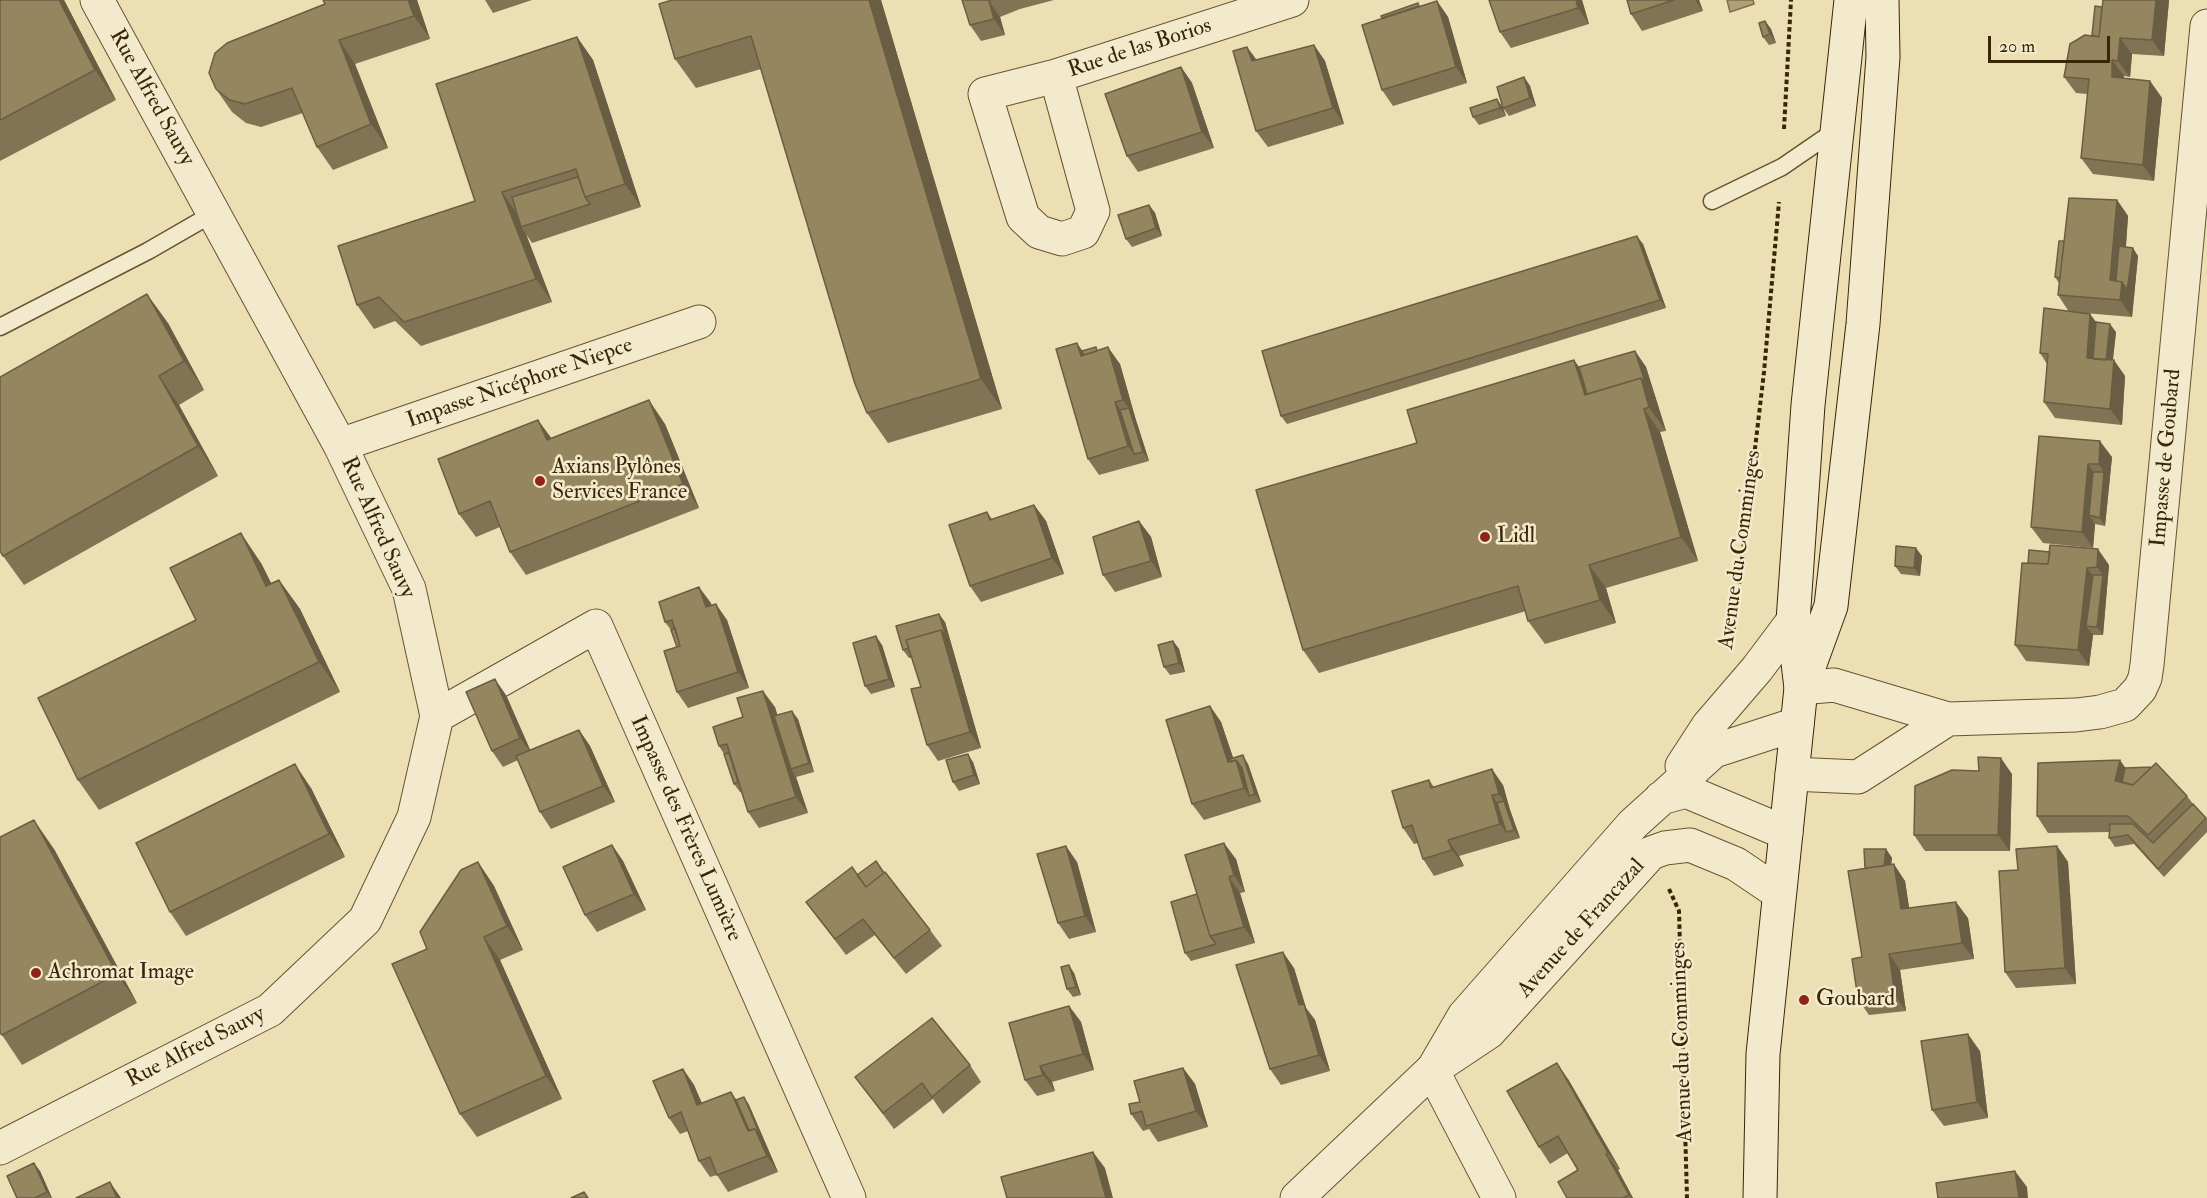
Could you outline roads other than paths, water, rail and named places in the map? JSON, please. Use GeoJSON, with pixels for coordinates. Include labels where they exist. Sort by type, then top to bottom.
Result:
{"type":"FeatureCollection","features":[{"type":"Feature","properties":{"kind":"street","name":"Rue Alfred Sauvy"},"geometry":{"type":"LineString","coordinates":[[0,1148],[270,1010],[365,920],[414,817],[437,716],[409,589],[340,445],[97,0]]}},
{"type":"Feature","properties":{"kind":"street","name":"Rue de las Borios"},"geometry":{"type":"LineString","coordinates":[[1056,76],[1093,211],[1083,232],[1062,239],[1039,232],[1023,217],[986,94],[1056,76],[1292,0]]}},
{"type":"Feature","properties":{"kind":"street"},"geometry":{"type":"LineString","coordinates":[[1760,1198],[1763,1054],[1801,688],[1793,621],[1808,405],[1851,0]]}},
{"type":"Feature","properties":{"kind":"street"},"geometry":{"type":"LineString","coordinates":[[1801,688],[1832,606],[1863,324],[1883,57],[1882,0]]}},
{"type":"Feature","properties":{"kind":"street","name":"Impasse de Goubard"},"geometry":{"type":"LineString","coordinates":[[1801,688],[1834,685],[1948,719],[2076,715],[2100,712],[2125,705],[2140,688],[2145,678],[2207,26]]}},
{"type":"Feature","properties":{"kind":"street","name":"Impasse Nicéphore Niepce"},"geometry":{"type":"LineString","coordinates":[[340,445],[699,322]]}},
{"type":"Feature","properties":{"kind":"street","name":"Avenue de Francazal"},"geometry":{"type":"LineString","coordinates":[[1661,798],[1708,726],[1757,669],[1793,621]]}},
{"type":"Feature","properties":{"kind":"street","name":"Impasse des Frères Lumière"},"geometry":{"type":"LineString","coordinates":[[437,716],[596,626],[849,1198]]}},
{"type":"Feature","properties":{"kind":"street"},"geometry":{"type":"LineString","coordinates":[[1792,774],[1858,777],[1948,719]]}},
{"type":"Feature","properties":{"kind":"street","name":"Avenue de Francazal"},"geometry":{"type":"LineString","coordinates":[[1432,1070],[1464,1017],[1633,824],[1713,752],[1797,724]]}},
{"type":"Feature","properties":{"kind":"street"},"geometry":{"type":"LineString","coordinates":[[1661,798],[1686,791],[1786,833]]}},
{"type":"Feature","properties":{"kind":"street","name":"Avenue de Francazal"},"geometry":{"type":"LineString","coordinates":[[1297,1198],[1432,1070],[1489,1032],[1651,853],[1665,848],[1690,845],[1736,864],[1779,893]]}},
{"type":"Feature","properties":{"kind":"street"},"geometry":{"type":"LineString","coordinates":[[1432,1070],[1499,1198]]}},
{"type":"Feature","properties":{"kind":"lane"},"geometry":{"type":"LineString","coordinates":[[1712,201],[1782,167],[1836,130]]}},
{"type":"Feature","properties":{"kind":"lane"},"geometry":{"type":"LineString","coordinates":[[0,327],[148,251],[214,213]]}},
{"type":"Feature","properties":{"kind":"place","name":"Axians Pylônes Services France"},"geometry":{"type":"Point","coordinates":[540,481]}},
{"type":"Feature","properties":{"kind":"place","name":"Lidl"},"geometry":{"type":"Point","coordinates":[1485,537]}},
{"type":"Feature","properties":{"kind":"place","name":"Achromat Image"},"geometry":{"type":"Point","coordinates":[36,973]}},
{"type":"Feature","properties":{"kind":"place","name":"Goubard"},"geometry":{"type":"Point","coordinates":[1804,1000]}}]}
